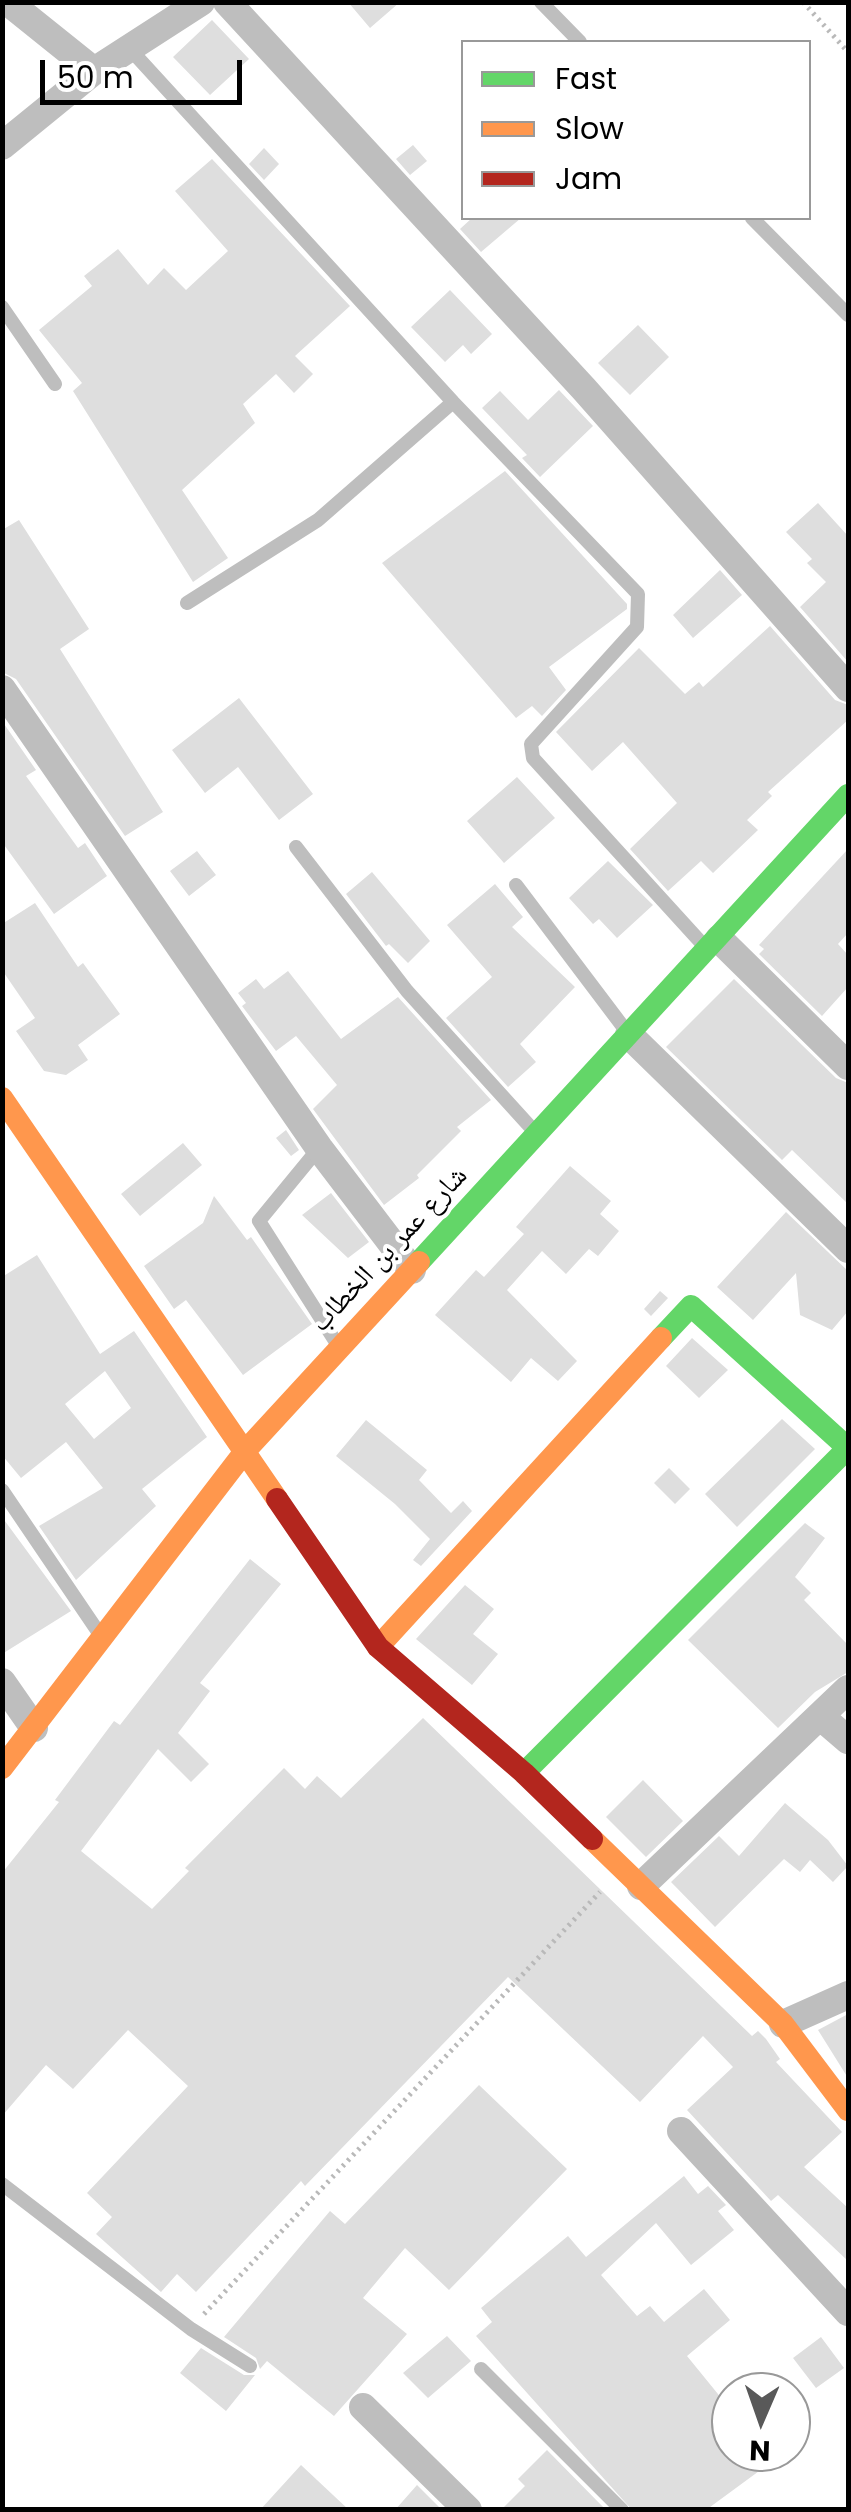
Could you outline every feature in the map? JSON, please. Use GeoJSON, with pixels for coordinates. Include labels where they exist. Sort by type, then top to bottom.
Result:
{"type":"FeatureCollection","features":[{"type":"Feature","properties":{"kind":"street"},"geometry":{"type":"LineString","coordinates":[[8,2],[94,71]]}},
{"type":"Feature","properties":{"kind":"street"},"geometry":{"type":"LineString","coordinates":[[2,146],[94,71],[200,2]]}},
{"type":"Feature","properties":{"kind":"street"},"geometry":{"type":"LineString","coordinates":[[226,2],[584,389],[848,688]]}},
{"type":"Feature","properties":{"kind":"street"},"geometry":{"type":"LineString","coordinates":[[2,690],[319,1148],[412,1270]]}},
{"type":"Feature","properties":{"kind":"street","name":"شارع عمر بن الخطاب"},"geometry":{"type":"LineString","coordinates":[[2,1768],[246,1450],[848,795]]}},
{"type":"Feature","properties":{"kind":"street"},"geometry":{"type":"LineString","coordinates":[[713,945],[848,1066]]}},
{"type":"Feature","properties":{"kind":"street"},"geometry":{"type":"LineString","coordinates":[[630,1035],[848,1250]]}},
{"type":"Feature","properties":{"kind":"street"},"geometry":{"type":"LineString","coordinates":[[2,1098],[378,1647],[524,1773],[783,2024],[848,2110]]}},
{"type":"Feature","properties":{"kind":"street"},"geometry":{"type":"LineString","coordinates":[[378,1647],[690,1306],[848,1448],[524,1773]]}},
{"type":"Feature","properties":{"kind":"street"},"geometry":{"type":"LineString","coordinates":[[2,1682],[34,1728]]}},
{"type":"Feature","properties":{"kind":"street"},"geometry":{"type":"LineString","coordinates":[[632,1878],[848,1689]]}},
{"type":"Feature","properties":{"kind":"street"},"geometry":{"type":"LineString","coordinates":[[820,1716],[848,1740]]}},
{"type":"Feature","properties":{"kind":"street"},"geometry":{"type":"LineString","coordinates":[[783,2024],[848,1995]]}},
{"type":"Feature","properties":{"kind":"street"},"geometry":{"type":"LineString","coordinates":[[681,2130],[848,2312]]}},
{"type":"Feature","properties":{"kind":"street"},"geometry":{"type":"LineString","coordinates":[[363,2407],[468,2510]]}},
{"type":"Feature","properties":{"kind":"lane"},"geometry":{"type":"LineString","coordinates":[[541,2],[578,40]]}},
{"type":"Feature","properties":{"kind":"lane"},"geometry":{"type":"LineString","coordinates":[[128,48],[453,402],[638,594],[637,627],[531,744],[533,758],[713,945]]}},
{"type":"Feature","properties":{"kind":"lane"},"geometry":{"type":"LineString","coordinates":[[754,220],[848,315]]}},
{"type":"Feature","properties":{"kind":"lane"},"geometry":{"type":"LineString","coordinates":[[2,307],[55,384]]}},
{"type":"Feature","properties":{"kind":"lane"},"geometry":{"type":"LineString","coordinates":[[187,603],[318,520],[453,402]]}},
{"type":"Feature","properties":{"kind":"lane"},"geometry":{"type":"LineString","coordinates":[[296,848],[407,992],[538,1136]]}},
{"type":"Feature","properties":{"kind":"lane"},"geometry":{"type":"LineString","coordinates":[[516,886],[630,1035]]}},
{"type":"Feature","properties":{"kind":"lane"},"geometry":{"type":"LineString","coordinates":[[319,1148],[259,1221],[340,1348]]}},
{"type":"Feature","properties":{"kind":"lane"},"geometry":{"type":"LineString","coordinates":[[2,1490],[102,1637]]}},
{"type":"Feature","properties":{"kind":"lane"},"geometry":{"type":"LineString","coordinates":[[2,2184],[191,2328],[250,2366]]}},
{"type":"Feature","properties":{"kind":"lane"},"geometry":{"type":"LineString","coordinates":[[481,2369],[622,2510]]}},
{"type":"Feature","properties":{"kind":"path"},"geometry":{"type":"LineString","coordinates":[[804,2],[848,52]]}},
{"type":"Feature","properties":{"kind":"path"},"geometry":{"type":"LineString","coordinates":[[191,2328],[632,1878]]}},
{"type":"Feature","properties":{"kind":"building"},"geometry":{"type":"Polygon","coordinates":[[[348,2],[400,2],[370,28],[348,2]]]}},
{"type":"Feature","properties":{"kind":"building"},"geometry":{"type":"Polygon","coordinates":[[[212,20],[249,59],[210,95],[173,57],[212,20]]]}},
{"type":"Feature","properties":{"kind":"building"},"geometry":{"type":"Polygon","coordinates":[[[413,145],[427,161],[410,175],[396,159],[413,145]]]}},
{"type":"Feature","properties":{"kind":"building"},"geometry":{"type":"Polygon","coordinates":[[[264,148],[279,164],[264,180],[249,164],[264,148]]]}},
{"type":"Feature","properties":{"kind":"building"},"geometry":{"type":"Polygon","coordinates":[[[212,159],[350,306],[295,356],[313,374],[294,393],[276,374],[243,404],[255,423],[182,490],[228,558],[193,582],[73,391],[82,383],[39,330],[92,286],[84,276],[118,249],[148,285],[164,268],[186,290],[228,251],[175,191],[212,159]]]}},
{"type":"Feature","properties":{"kind":"building"},"geometry":{"type":"Polygon","coordinates":[[[470,220],[519,220],[481,252],[460,229],[470,220]]]}},
{"type":"Feature","properties":{"kind":"building"},"geometry":{"type":"Polygon","coordinates":[[[450,290],[492,334],[471,354],[463,345],[445,362],[411,327],[450,290]]]}},
{"type":"Feature","properties":{"kind":"building"},"geometry":{"type":"Polygon","coordinates":[[[638,325],[669,357],[630,395],[598,363],[638,325]]]}},
{"type":"Feature","properties":{"kind":"building"},"geometry":{"type":"Polygon","coordinates":[[[559,390],[593,426],[540,477],[522,458],[527,455],[482,408],[500,391],[528,420],[559,390]]]}},
{"type":"Feature","properties":{"kind":"building"},"geometry":{"type":"Polygon","coordinates":[[[505,471],[627,604],[627,609],[549,667],[566,690],[542,716],[532,706],[516,718],[382,563],[505,471]]]}},
{"type":"Feature","properties":{"kind":"building"},"geometry":{"type":"Polygon","coordinates":[[[818,503],[848,536],[848,662],[800,607],[826,582],[807,563],[812,559],[786,532],[818,503]]]}},
{"type":"Feature","properties":{"kind":"building"},"geometry":{"type":"Polygon","coordinates":[[[19,520],[89,629],[60,649],[163,812],[125,836],[16,679],[2,672],[2,530],[19,520]]]}},
{"type":"Feature","properties":{"kind":"building"},"geometry":{"type":"Polygon","coordinates":[[[720,570],[742,595],[693,638],[673,615],[720,570]]]}},
{"type":"Feature","properties":{"kind":"building"},"geometry":{"type":"Polygon","coordinates":[[[770,626],[835,700],[848,705],[848,720],[768,792],[772,796],[747,820],[758,830],[713,873],[701,861],[668,891],[630,849],[677,803],[623,742],[592,771],[556,732],[639,648],[685,694],[699,682],[703,687],[770,626]]]}},
{"type":"Feature","properties":{"kind":"building"},"geometry":{"type":"Polygon","coordinates":[[[239,698],[313,794],[279,820],[238,767],[205,793],[172,750],[239,698]]]}},
{"type":"Feature","properties":{"kind":"building"},"geometry":{"type":"Polygon","coordinates":[[[2,721],[36,770],[26,776],[78,848],[85,843],[107,876],[54,914],[2,842],[2,721]]]}},
{"type":"Feature","properties":{"kind":"building"},"geometry":{"type":"Polygon","coordinates":[[[517,777],[555,818],[504,863],[467,821],[517,777]]]}},
{"type":"Feature","properties":{"kind":"building"},"geometry":{"type":"Polygon","coordinates":[[[848,849],[848,933],[838,944],[848,955],[848,987],[822,1016],[759,954],[764,949],[759,945],[848,849]]]}},
{"type":"Feature","properties":{"kind":"building"},"geometry":{"type":"Polygon","coordinates":[[[197,851],[216,875],[189,896],[170,871],[197,851]]]}},
{"type":"Feature","properties":{"kind":"building"},"geometry":{"type":"Polygon","coordinates":[[[608,861],[653,905],[617,938],[599,919],[593,924],[569,898],[608,861]]]}},
{"type":"Feature","properties":{"kind":"building"},"geometry":{"type":"Polygon","coordinates":[[[372,872],[430,941],[408,963],[389,944],[386,946],[346,894],[372,872]]]}},
{"type":"Feature","properties":{"kind":"building"},"geometry":{"type":"Polygon","coordinates":[[[495,884],[523,917],[512,927],[575,987],[520,1044],[536,1062],[508,1087],[446,1018],[492,977],[447,925],[495,884]]]}},
{"type":"Feature","properties":{"kind":"building"},"geometry":{"type":"Polygon","coordinates":[[[35,903],[78,967],[83,963],[120,1014],[78,1045],[88,1060],[66,1075],[44,1071],[16,1031],[35,1018],[2,970],[2,924],[35,903]]]}},
{"type":"Feature","properties":{"kind":"building"},"geometry":{"type":"Polygon","coordinates":[[[288,971],[341,1039],[398,997],[491,1100],[457,1127],[461,1131],[417,1175],[419,1178],[384,1205],[313,1109],[337,1085],[296,1036],[276,1051],[242,1006],[246,1003],[238,993],[256,979],[264,989],[288,971]]]}},
{"type":"Feature","properties":{"kind":"building"},"geometry":{"type":"Polygon","coordinates":[[[734,979],[836,1078],[848,1083],[848,1204],[792,1150],[782,1160],[666,1047],[734,979]]]}},
{"type":"Feature","properties":{"kind":"building"},"geometry":{"type":"Polygon","coordinates":[[[286,1130],[299,1150],[291,1156],[276,1138],[286,1130]]]}},
{"type":"Feature","properties":{"kind":"building"},"geometry":{"type":"Polygon","coordinates":[[[183,1143],[202,1165],[140,1216],[121,1194],[183,1143]]]}},
{"type":"Feature","properties":{"kind":"building"},"geometry":{"type":"Polygon","coordinates":[[[570,1166],[611,1201],[600,1214],[619,1231],[598,1256],[589,1249],[566,1274],[542,1251],[507,1290],[577,1361],[558,1381],[531,1358],[511,1382],[435,1315],[476,1270],[484,1277],[524,1234],[516,1227],[570,1166]]]}},
{"type":"Feature","properties":{"kind":"building"},"geometry":{"type":"Polygon","coordinates":[[[331,1193],[369,1242],[348,1258],[302,1215],[331,1193]]]}},
{"type":"Feature","properties":{"kind":"building"},"geometry":{"type":"Polygon","coordinates":[[[214,1196],[247,1240],[251,1237],[312,1324],[243,1375],[186,1300],[174,1309],[144,1266],[203,1223],[214,1196]]]}},
{"type":"Feature","properties":{"kind":"building"},"geometry":{"type":"Polygon","coordinates":[[[786,1212],[848,1271],[848,1311],[832,1330],[800,1315],[796,1273],[753,1320],[717,1287],[786,1212]]]}},
{"type":"Feature","properties":{"kind":"building"},"geometry":{"type":"Polygon","coordinates":[[[37,1255],[100,1354],[134,1331],[207,1437],[142,1489],[156,1506],[76,1580],[39,1526],[103,1488],[66,1442],[21,1478],[2,1455],[2,1277],[37,1255]],[[105,1371],[65,1404],[94,1439],[131,1408],[105,1371]]]}},
{"type":"Feature","properties":{"kind":"building"},"geometry":{"type":"Polygon","coordinates":[[[660,1291],[668,1298],[651,1316],[644,1309],[660,1291]]]}},
{"type":"Feature","properties":{"kind":"building"},"geometry":{"type":"Polygon","coordinates":[[[692,1338],[728,1370],[699,1398],[666,1366],[692,1338]]]}},
{"type":"Feature","properties":{"kind":"building"},"geometry":{"type":"Polygon","coordinates":[[[782,1419],[815,1449],[737,1527],[705,1494],[782,1419]]]}},
{"type":"Feature","properties":{"kind":"building"},"geometry":{"type":"Polygon","coordinates":[[[366,1420],[427,1470],[419,1480],[451,1513],[463,1501],[472,1511],[421,1566],[413,1560],[430,1539],[395,1504],[336,1456],[366,1420]]]}},
{"type":"Feature","properties":{"kind":"building"},"geometry":{"type":"Polygon","coordinates":[[[669,1468],[690,1489],[675,1504],[654,1483],[669,1468]]]}},
{"type":"Feature","properties":{"kind":"building"},"geometry":{"type":"Polygon","coordinates":[[[2,1517],[71,1611],[2,1654],[2,1517]]]}},
{"type":"Feature","properties":{"kind":"building"},"geometry":{"type":"Polygon","coordinates":[[[805,1523],[825,1538],[795,1577],[811,1593],[804,1600],[848,1645],[848,1672],[815,1692],[778,1728],[688,1640],[805,1523]]]}},
{"type":"Feature","properties":{"kind":"building"},"geometry":{"type":"Polygon","coordinates":[[[250,1559],[281,1584],[200,1683],[210,1691],[178,1733],[209,1764],[191,1782],[158,1749],[81,1851],[152,1909],[189,1871],[185,1868],[284,1768],[305,1789],[317,1776],[341,1798],[423,1718],[752,2036],[758,2031],[780,2059],[776,2062],[842,2132],[804,2167],[848,2208],[848,2261],[778,2195],[771,2201],[687,2110],[733,2067],[703,2036],[640,2102],[508,1977],[305,2186],[301,2181],[196,2292],[177,2274],[161,2292],[96,2234],[112,2217],[87,2193],[188,2086],[128,2030],[73,2089],[46,2065],[2,2116],[2,1873],[59,1802],[55,1800],[114,1721],[120,1725],[250,1559]]]}},
{"type":"Feature","properties":{"kind":"building"},"geometry":{"type":"Polygon","coordinates":[[[465,1585],[494,1609],[473,1634],[498,1654],[472,1685],[416,1639],[465,1585]]]}},
{"type":"Feature","properties":{"kind":"building"},"geometry":{"type":"Polygon","coordinates":[[[643,1780],[683,1821],[646,1857],[606,1817],[643,1780]]]}},
{"type":"Feature","properties":{"kind":"building"},"geometry":{"type":"Polygon","coordinates":[[[785,1803],[828,1840],[848,1866],[833,1882],[810,1860],[800,1872],[784,1859],[715,1927],[671,1882],[719,1836],[739,1856],[785,1803]]]}},
{"type":"Feature","properties":{"kind":"building"},"geometry":{"type":"Polygon","coordinates":[[[848,2014],[848,2078],[818,2030],[848,2014]]]}},
{"type":"Feature","properties":{"kind":"building"},"geometry":{"type":"Polygon","coordinates":[[[479,2085],[567,2169],[449,2290],[405,2248],[363,2298],[407,2334],[334,2416],[267,2361],[260,2369],[256,2358],[224,2337],[330,2211],[345,2224],[479,2085]]]}},
{"type":"Feature","properties":{"kind":"building"},"geometry":{"type":"Polygon","coordinates":[[[684,2176],[698,2194],[708,2186],[726,2205],[718,2211],[734,2230],[691,2265],[656,2223],[601,2275],[637,2316],[650,2306],[664,2322],[704,2289],[730,2320],[687,2356],[711,2385],[711,2472],[758,2472],[706,2510],[632,2510],[476,2336],[492,2322],[481,2308],[568,2236],[586,2257],[684,2176]]]}},
{"type":"Feature","properties":{"kind":"building"},"geometry":{"type":"Polygon","coordinates":[[[447,2336],[471,2361],[428,2398],[403,2373],[447,2336]]]}},
{"type":"Feature","properties":{"kind":"building"},"geometry":{"type":"Polygon","coordinates":[[[821,2337],[844,2368],[816,2388],[811,2372],[804,2372],[793,2358],[821,2337]]]}},
{"type":"Feature","properties":{"kind":"building"},"geometry":{"type":"Polygon","coordinates":[[[201,2348],[244,2375],[255,2375],[226,2411],[180,2373],[201,2348]]]}},
{"type":"Feature","properties":{"kind":"building"},"geometry":{"type":"Polygon","coordinates":[[[547,2450],[606,2510],[501,2510],[525,2486],[518,2479],[547,2450]]]}},
{"type":"Feature","properties":{"kind":"building"},"geometry":{"type":"Polygon","coordinates":[[[301,2465],[349,2510],[260,2510],[301,2465]]]}},
{"type":"Feature","properties":{"kind":"building"},"geometry":{"type":"Polygon","coordinates":[[[417,2485],[442,2510],[395,2510],[417,2485]]]}},
{"type":"Feature","properties":{"kind":"traffic: fast"},"geometry":{"type":"LineString","coordinates":[[419,1262],[848,795]]}},
{"type":"Feature","properties":{"kind":"traffic: fast"},"geometry":{"type":"LineString","coordinates":[[524,1773],[848,1448],[691,1306],[661,1338]]}},
{"type":"Feature","properties":{"kind":"traffic: slow"},"geometry":{"type":"LineString","coordinates":[[2,1098],[277,1499]]}},
{"type":"Feature","properties":{"kind":"traffic: slow"},"geometry":{"type":"LineString","coordinates":[[2,1768],[246,1450],[419,1262]]}},
{"type":"Feature","properties":{"kind":"traffic: slow"},"geometry":{"type":"LineString","coordinates":[[378,1647],[661,1338]]}},
{"type":"Feature","properties":{"kind":"traffic: slow"},"geometry":{"type":"LineString","coordinates":[[592,1839],[783,2024],[848,2110]]}},
{"type":"Feature","properties":{"kind":"traffic: jam"},"geometry":{"type":"LineString","coordinates":[[277,1499],[378,1647],[524,1773],[592,1839]]}}]}
